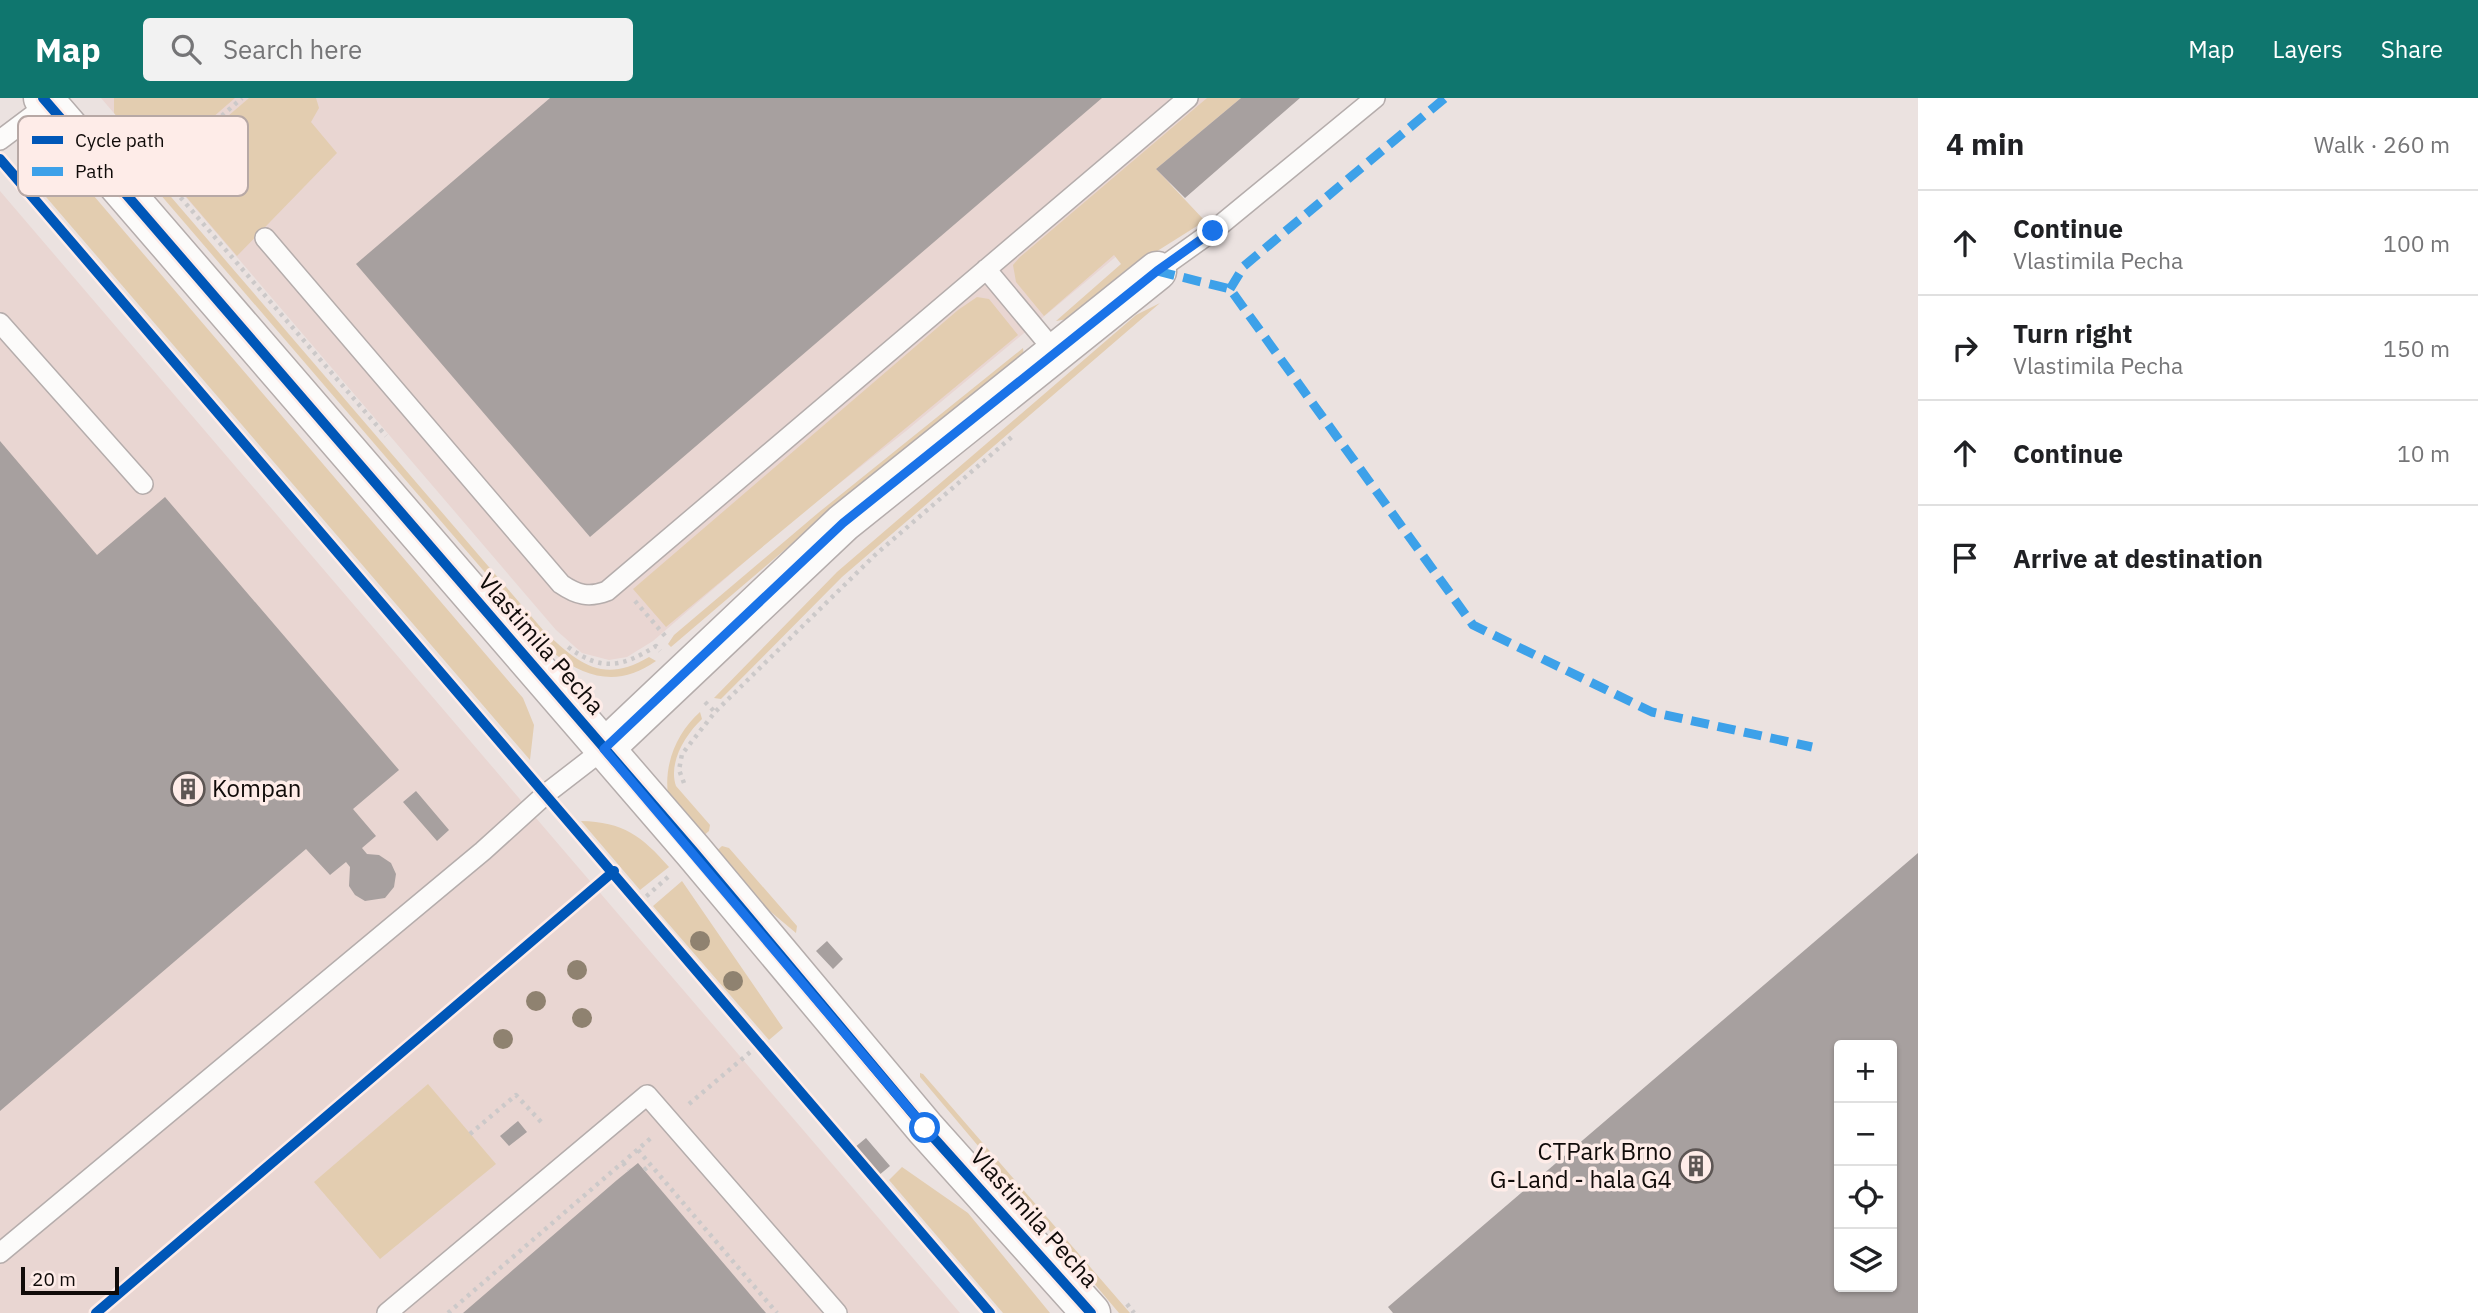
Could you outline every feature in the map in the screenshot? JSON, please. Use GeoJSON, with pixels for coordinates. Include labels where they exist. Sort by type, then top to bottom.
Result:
{"type":"FeatureCollection","features":[{"type":"Feature","properties":{"kind":"street","name":"Vlastimila Pecha"},"geometry":{"type":"LineString","coordinates":[[49,100],[63,116]]}},
{"type":"Feature","properties":{"kind":"street","name":"Vlastimila Pecha"},"geometry":{"type":"LineString","coordinates":[[131,196],[925,1128],[1091,1313]]}},
{"type":"Feature","properties":{"kind":"street","name":"Vlastimila Pecha"},"geometry":{"type":"LineString","coordinates":[[604,749],[843,523],[1157,271]]}},
{"type":"Feature","properties":{"kind":"lane"},"geometry":{"type":"LineString","coordinates":[[265,238],[561,584],[575,593],[597,595],[619,582],[1188,98]]}},
{"type":"Feature","properties":{"kind":"lane"},"geometry":{"type":"LineString","coordinates":[[1157,271],[1213,231],[1375,98]]}},
{"type":"Feature","properties":{"kind":"lane"},"geometry":{"type":"LineString","coordinates":[[29,116],[49,100]]}},
{"type":"Feature","properties":{"kind":"lane"},"geometry":{"type":"LineString","coordinates":[[0,140],[18,125]]}},
{"type":"Feature","properties":{"kind":"lane"},"geometry":{"type":"LineString","coordinates":[[986,269],[1056,352]]}},
{"type":"Feature","properties":{"kind":"lane"},"geometry":{"type":"LineString","coordinates":[[0,323],[143,484]]}},
{"type":"Feature","properties":{"kind":"lane"},"geometry":{"type":"LineString","coordinates":[[0,1253],[483,851],[547,793],[604,749]]}},
{"type":"Feature","properties":{"kind":"lane"},"geometry":{"type":"LineString","coordinates":[[387,1313],[647,1095],[837,1313]]}},
{"type":"Feature","properties":{"kind":"path"},"geometry":{"type":"LineString","coordinates":[[222,116],[242,98]]}},
{"type":"Feature","properties":{"kind":"path"},"geometry":{"type":"LineString","coordinates":[[179,196],[395,447]]}},
{"type":"Feature","properties":{"kind":"path"},"geometry":{"type":"LineString","coordinates":[[685,786],[679,770],[682,754],[715,712],[875,555],[1019,431]]}},
{"type":"Feature","properties":{"kind":"path"},"geometry":{"type":"LineString","coordinates":[[619,582],[666,637]]}},
{"type":"Feature","properties":{"kind":"path"},"geometry":{"type":"LineString","coordinates":[[559,638],[568,648],[589,661],[604,665],[623,663],[656,646],[664,655]]}},
{"type":"Feature","properties":{"kind":"path"},"geometry":{"type":"LineString","coordinates":[[640,902],[675,870]]}},
{"type":"Feature","properties":{"kind":"path"},"geometry":{"type":"LineString","coordinates":[[631,892],[649,912]]}},
{"type":"Feature","properties":{"kind":"path"},"geometry":{"type":"LineString","coordinates":[[752,1033],[773,1058]]}},
{"type":"Feature","properties":{"kind":"path"},"geometry":{"type":"LineString","coordinates":[[685,1107],[761,1043]]}},
{"type":"Feature","properties":{"kind":"path"},"geometry":{"type":"LineString","coordinates":[[470,1134],[516,1096],[543,1124]]}},
{"type":"Feature","properties":{"kind":"path"},"geometry":{"type":"LineString","coordinates":[[448,1313],[655,1135]]}},
{"type":"Feature","properties":{"kind":"path"},"geometry":{"type":"LineString","coordinates":[[638,1150],[777,1313]]}},
{"type":"Feature","properties":{"kind":"path"},"geometry":{"type":"LineString","coordinates":[[623,1163],[629,1170]]}},
{"type":"Feature","properties":{"kind":"path"},"geometry":{"type":"LineString","coordinates":[[644,1170],[650,1165]]}},
{"type":"Feature","properties":{"kind":"shaded area"},"geometry":{"type":"Polygon","coordinates":[[[101,98],[1271,98],[1116,229],[1130,245],[906,431],[798,516],[653,641],[627,657],[609,660],[582,653],[556,630],[185,196],[248,196],[248,116],[116,116],[101,98]]]}},
{"type":"Feature","properties":{"kind":"shaded area"},"geometry":{"type":"Polygon","coordinates":[[[114,98],[235,98],[214,116],[117,116],[114,98]]]}},
{"type":"Feature","properties":{"kind":"shaded area"},"geometry":{"type":"Polygon","coordinates":[[[249,98],[316,98],[319,108],[311,122],[337,153],[237,256],[185,196],[248,196],[248,116],[228,116],[249,98]]]}},
{"type":"Feature","properties":{"kind":"shaded area"},"geometry":{"type":"Polygon","coordinates":[[[1207,98],[1241,98],[1156,169],[1205,221],[1127,270],[1068,319],[1056,321],[1121,264],[1114,255],[1044,316],[1016,282],[1013,265],[1207,98]]]}},
{"type":"Feature","properties":{"kind":"shaded area"},"geometry":{"type":"Polygon","coordinates":[[[0,191],[619,915],[960,1313],[0,1313],[0,191]]]}},
{"type":"Feature","properties":{"kind":"shaded area"},"geometry":{"type":"Polygon","coordinates":[[[45,196],[94,196],[523,698],[534,725],[530,760],[45,196]]]}},
{"type":"Feature","properties":{"kind":"shaded area"},"geometry":{"type":"Polygon","coordinates":[[[162,196],[170,196],[543,630],[568,652],[591,666],[618,669],[649,657],[656,661],[630,674],[605,677],[580,670],[555,654],[162,196]]]}},
{"type":"Feature","properties":{"kind":"shaded area"},"geometry":{"type":"Polygon","coordinates":[[[977,297],[989,299],[1018,335],[666,627],[633,589],[958,310],[977,297]]]}},
{"type":"Feature","properties":{"kind":"shaded area"},"geometry":{"type":"Polygon","coordinates":[[[1160,303],[842,577],[721,699],[714,698],[837,572],[1136,315],[1160,303]]]}},
{"type":"Feature","properties":{"kind":"shaded area"},"geometry":{"type":"Polygon","coordinates":[[[1023,348],[1024,356],[822,518],[671,647],[668,644],[674,635],[818,513],[1023,348]]]}},
{"type":"Feature","properties":{"kind":"shaded area"},"geometry":{"type":"Polygon","coordinates":[[[700,712],[702,719],[684,741],[674,768],[676,786],[710,825],[709,831],[694,844],[673,812],[667,781],[676,743],[700,712]]]}},
{"type":"Feature","properties":{"kind":"shaded area"},"geometry":{"type":"Polygon","coordinates":[[[581,821],[609,824],[631,833],[650,847],[669,867],[640,890],[581,821]]]}},
{"type":"Feature","properties":{"kind":"shaded area"},"geometry":{"type":"Polygon","coordinates":[[[722,846],[729,848],[797,926],[796,933],[708,859],[722,846]]]}},
{"type":"Feature","properties":{"kind":"shaded area"},"geometry":{"type":"Polygon","coordinates":[[[682,881],[783,1028],[769,1040],[653,906],[682,881]]]}},
{"type":"Feature","properties":{"kind":"shaded area"},"geometry":{"type":"Polygon","coordinates":[[[920,1073],[1130,1313],[1119,1313],[920,1077],[920,1073]]]}},
{"type":"Feature","properties":{"kind":"shaded area"},"geometry":{"type":"Polygon","coordinates":[[[428,1084],[496,1164],[380,1259],[314,1182],[428,1084]]]}},
{"type":"Feature","properties":{"kind":"shaded area"},"geometry":{"type":"Polygon","coordinates":[[[902,1167],[968,1213],[1050,1313],[1003,1313],[889,1180],[902,1167]]]}},
{"type":"Feature","properties":{"kind":"building"},"geometry":{"type":"Polygon","coordinates":[[[550,98],[1102,98],[590,537],[356,264],[550,98]]]}},
{"type":"Feature","properties":{"kind":"building"},"geometry":{"type":"Polygon","coordinates":[[[1241,98],[1300,98],[1185,198],[1156,169],[1241,98]]]}},
{"type":"Feature","properties":{"kind":"building","name":"Kompan"},"geometry":{"type":"Polygon","coordinates":[[[0,441],[97,555],[165,497],[399,770],[353,809],[376,836],[362,848],[367,854],[379,855],[391,863],[396,874],[394,887],[385,898],[365,901],[355,895],[349,886],[350,867],[346,862],[330,875],[306,849],[0,1111],[0,441]]]}},
{"type":"Feature","properties":{"kind":"building"},"geometry":{"type":"Polygon","coordinates":[[[416,791],[449,830],[437,841],[403,802],[416,791]]]}},
{"type":"Feature","properties":{"kind":"building","name":"CTPark Brno G-Land - hala G4"},"geometry":{"type":"Polygon","coordinates":[[[1918,853],[1918,1313],[1393,1313],[1388,1307],[1918,853]]]}},
{"type":"Feature","properties":{"kind":"building"},"geometry":{"type":"Polygon","coordinates":[[[827,941],[843,959],[833,969],[816,951],[827,941]]]}},
{"type":"Feature","properties":{"kind":"building"},"geometry":{"type":"Polygon","coordinates":[[[518,1121],[527,1132],[509,1146],[500,1136],[518,1121]]]}},
{"type":"Feature","properties":{"kind":"building"},"geometry":{"type":"Polygon","coordinates":[[[866,1138],[890,1166],[878,1176],[854,1148],[866,1138]]]}},
{"type":"Feature","properties":{"kind":"building"},"geometry":{"type":"Polygon","coordinates":[[[638,1163],[766,1313],[463,1313],[617,1180],[638,1163]]]}},
{"type":"Feature","properties":{"kind":"marked path"},"geometry":{"type":"LineString","coordinates":[[1230,289],[1244,266],[1445,98]]}},
{"type":"Feature","properties":{"kind":"marked path"},"geometry":{"type":"LineString","coordinates":[[1157,271],[1230,289],[1473,625],[1652,712],[1812,747]]}},
{"type":"Feature","properties":{"kind":"cycle path"},"geometry":{"type":"LineString","coordinates":[[43,98],[59,116]]}},
{"type":"Feature","properties":{"kind":"cycle path"},"geometry":{"type":"LineString","coordinates":[[0,159],[18,180]]}},
{"type":"Feature","properties":{"kind":"cycle path"},"geometry":{"type":"LineString","coordinates":[[32,196],[990,1313]]}},
{"type":"Feature","properties":{"kind":"cycle path"},"geometry":{"type":"LineString","coordinates":[[128,196],[694,852],[925,1128],[1091,1313]]}},
{"type":"Feature","properties":{"kind":"cycle path"},"geometry":{"type":"LineString","coordinates":[[96,1313],[614,871]]}},
{"type":"Feature","properties":{"kind":"place","name":"Kompan"},"geometry":{"type":"Point","coordinates":[188,789]}},
{"type":"Feature","properties":{"kind":"place","name":"CTPark Brno G-Land - hala G4"},"geometry":{"type":"Point","coordinates":[1696,1166]}},
{"type":"Feature","properties":{"kind":"route"},"geometry":{"type":"LineString","coordinates":[[925,1128],[694,852],[604,749],[843,523],[1157,271],[1213,231]]}}]}
